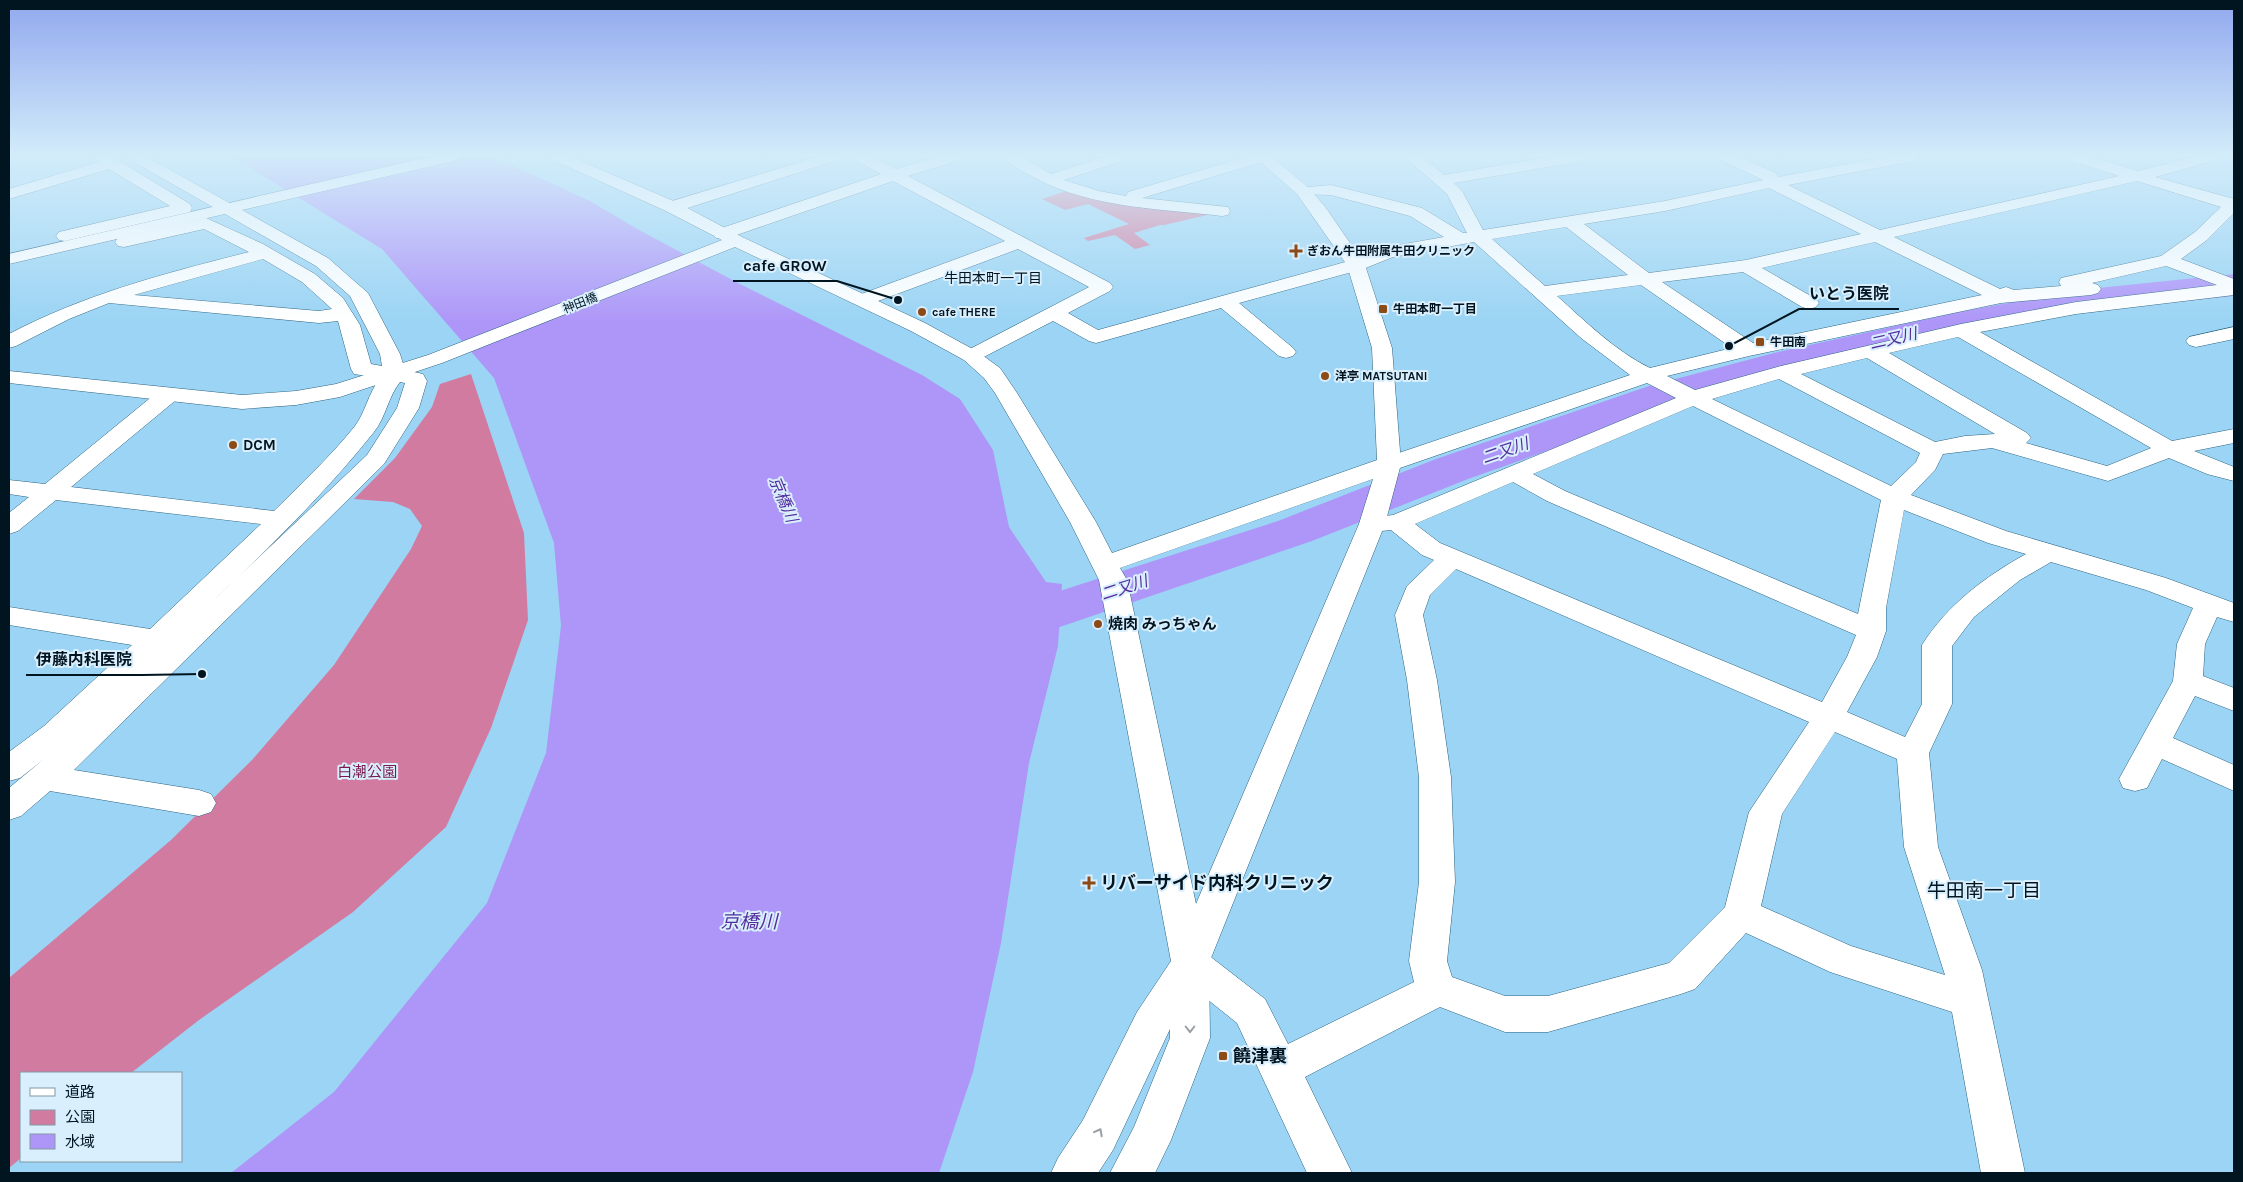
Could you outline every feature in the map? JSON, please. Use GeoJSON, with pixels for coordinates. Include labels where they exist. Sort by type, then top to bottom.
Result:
{"type":"FeatureCollection","features":[{"type":"Feature","properties":{"kind":"street"},"geometry":{"type":"LineString","coordinates":[[65,236],[171,211]]}},
{"type":"Feature","properties":{"kind":"street"},"geometry":{"type":"LineString","coordinates":[[9,259],[217,211]]}},
{"type":"Feature","properties":{"kind":"street"},"geometry":{"type":"LineString","coordinates":[[230,211],[322,262],[358,293],[390,354],[395,374]]}},
{"type":"Feature","properties":{"kind":"street"},"geometry":{"type":"LineString","coordinates":[[680,211],[729,238],[918,327],[971,356],[992,373],[1006,392],[1112,584],[1190,963],[1190,1038],[1150,1140],[1132,1173]]}},
{"type":"Feature","properties":{"kind":"street","name":"神田橋"},"geometry":{"type":"LineString","coordinates":[[9,378],[242,402],[269,401],[340,390],[395,374],[714,251],[729,238],[799,211]]}},
{"type":"Feature","properties":{"kind":"street"},"geometry":{"type":"LineString","coordinates":[[962,211],[1103,287],[971,356]]}},
{"type":"Feature","properties":{"kind":"street"},"geometry":{"type":"LineString","coordinates":[[1073,1173],[1098,1135],[1151,1025],[1190,963],[1381,520],[1388,467],[1382,348],[1356,265],[1319,211]]}},
{"type":"Feature","properties":{"kind":"street"},"geometry":{"type":"LineString","coordinates":[[1413,211],[1468,237],[1541,292],[1588,334],[1633,368],[1652,378],[1894,497],[1997,537],[2156,584],[2221,609],[2191,644],[2188,681],[2135,779]]}},
{"type":"Feature","properties":{"kind":"street"},"geometry":{"type":"LineString","coordinates":[[1460,211],[1468,237]]}},
{"type":"Feature","properties":{"kind":"street"},"geometry":{"type":"LineString","coordinates":[[1054,314],[1096,337],[1356,265],[1388,252],[1468,237],[1632,211]]}},
{"type":"Feature","properties":{"kind":"street"},"geometry":{"type":"LineString","coordinates":[[1828,211],[2001,297]]}},
{"type":"Feature","properties":{"kind":"street"},"geometry":{"type":"LineString","coordinates":[[1541,292],[1746,266],[1990,211]]}},
{"type":"Feature","properties":{"kind":"street"},"geometry":{"type":"LineString","coordinates":[[2001,297],[2014,289],[2087,279],[2167,260],[2201,236],[2227,211]]}},
{"type":"Feature","properties":{"kind":"street"},"geometry":{"type":"LineString","coordinates":[[1568,221],[1645,279],[1749,350]]}},
{"type":"Feature","properties":{"kind":"street"},"geometry":{"type":"LineString","coordinates":[[9,806],[80,747],[376,459],[408,408],[416,381],[415,378],[362,369],[356,339],[337,303],[311,280],[265,253],[206,223],[124,242]]}},
{"type":"Feature","properties":{"kind":"street"},"geometry":{"type":"LineString","coordinates":[[863,300],[1020,242]]}},
{"type":"Feature","properties":{"kind":"street"},"geometry":{"type":"LineString","coordinates":[[9,342],[78,308],[105,298],[146,284],[265,253]]}},
{"type":"Feature","properties":{"kind":"street"},"geometry":{"type":"LineString","coordinates":[[2167,260],[2230,283]]}},
{"type":"Feature","properties":{"kind":"street"},"geometry":{"type":"LineString","coordinates":[[1746,266],[1809,303]]}},
{"type":"Feature","properties":{"kind":"street"},"geometry":{"type":"LineString","coordinates":[[1112,584],[1340,483],[1652,378],[1749,350],[2001,297],[2107,288],[2230,283]]}},
{"type":"Feature","properties":{"kind":"street"},"geometry":{"type":"LineString","coordinates":[[1381,520],[1514,472],[1688,395],[1961,330],[2076,308],[2133,301],[2230,283]]}},
{"type":"Feature","properties":{"kind":"street"},"geometry":{"type":"LineString","coordinates":[[2107,288],[2133,301]]}},
{"type":"Feature","properties":{"kind":"street"},"geometry":{"type":"LineString","coordinates":[[105,298],[319,317],[343,314]]}},
{"type":"Feature","properties":{"kind":"street"},"geometry":{"type":"LineString","coordinates":[[1224,301],[1286,352]]}},
{"type":"Feature","properties":{"kind":"street"},"geometry":{"type":"LineString","coordinates":[[1961,330],[2169,449],[2216,469],[2234,474]]}},
{"type":"Feature","properties":{"kind":"street"},"geometry":{"type":"LineString","coordinates":[[2196,341],[2234,334]]}},
{"type":"Feature","properties":{"kind":"street"},"geometry":{"type":"LineString","coordinates":[[1452,558],[1416,592],[1409,615],[1422,680],[1435,777],[1436,882],[1428,961],[1431,977],[1438,989],[1505,1014],[1548,1014],[1681,977],[1741,914],[1766,812],[1828,718],[1862,657],[1872,631],[1872,608],[1894,497],[1927,465],[1934,450],[1948,444],[1997,442],[2019,438],[1870,351]]}},
{"type":"Feature","properties":{"kind":"street"},"geometry":{"type":"LineString","coordinates":[[1781,372],[1934,450]]}},
{"type":"Feature","properties":{"kind":"street"},"geometry":{"type":"LineString","coordinates":[[9,769],[55,734],[282,519],[367,426],[380,392],[395,374]]}},
{"type":"Feature","properties":{"kind":"street"},"geometry":{"type":"LineString","coordinates":[[9,526],[168,395]]}},
{"type":"Feature","properties":{"kind":"street"},"geometry":{"type":"LineString","coordinates":[[1997,442],[2108,474],[2169,449],[2234,436]]}},
{"type":"Feature","properties":{"kind":"street"},"geometry":{"type":"LineString","coordinates":[[1514,472],[1556,496],[1872,631]]}},
{"type":"Feature","properties":{"kind":"street"},"geometry":{"type":"LineString","coordinates":[[9,487],[282,519]]}},
{"type":"Feature","properties":{"kind":"street"},"geometry":{"type":"LineString","coordinates":[[1381,520],[1452,558],[1913,753]]}},
{"type":"Feature","properties":{"kind":"street"},"geometry":{"type":"LineString","coordinates":[[2003,1173],[1963,970],[1921,847],[1913,753],[1937,704],[1937,645],[1964,611],[2010,574],[2047,553]]}},
{"type":"Feature","properties":{"kind":"street"},"geometry":{"type":"LineString","coordinates":[[9,616],[156,639]]}},
{"type":"Feature","properties":{"kind":"street"},"geometry":{"type":"LineString","coordinates":[[2188,681],[2234,700]]}},
{"type":"Feature","properties":{"kind":"street"},"geometry":{"type":"LineString","coordinates":[[2155,743],[2234,779]]}},
{"type":"Feature","properties":{"kind":"street"},"geometry":{"type":"LineString","coordinates":[[45,778],[199,804]]}},
{"type":"Feature","properties":{"kind":"street"},"geometry":{"type":"LineString","coordinates":[[1741,914],[1843,960],[1969,1000]]}},
{"type":"Feature","properties":{"kind":"street"},"geometry":{"type":"LineString","coordinates":[[1190,963],[1251,1011],[1330,1173]]}},
{"type":"Feature","properties":{"kind":"street"},"geometry":{"type":"LineString","coordinates":[[1280,1069],[1438,989]]}},
{"type":"Feature","properties":{"kind":"green space"},"geometry":{"type":"Polygon","coordinates":[[[1103,211],[1204,211],[1216,213],[1160,225],[1134,233],[1150,245],[1135,249],[1115,235],[1088,241],[1084,238],[1129,224],[1103,211]]]}},
{"type":"Feature","properties":{"kind":"green space","name":"白潮公園"},"geometry":{"type":"Polygon","coordinates":[[[471,374],[524,533],[528,620],[491,728],[446,827],[353,912],[199,1020],[132,1072],[20,1072],[20,1159],[9,1168],[9,978],[171,840],[252,760],[334,665],[411,549],[422,526],[410,509],[393,502],[354,499],[395,458],[432,407],[440,384],[471,374]]]}},
{"type":"Feature","properties":{"kind":"water","name":"京橋川"},"geometry":{"type":"Polygon","coordinates":[[[321,211],[607,211],[738,283],[922,375],[960,399],[993,450],[1009,527],[1046,582],[1062,584],[1058,646],[1029,763],[1001,943],[973,1072],[939,1173],[231,1173],[334,1092],[487,903],[546,753],[561,626],[554,543],[494,378],[382,249],[321,211]]]}},
{"type":"Feature","properties":{"kind":"waterway","name":"二又川"},"geometry":{"type":"LineString","coordinates":[[994,636],[1029,619],[1295,531],[1452,469],[1664,395],[1778,364],[1959,323],[2079,301],[2234,285]]}},
{"type":"Feature","properties":{"kind":"place","name":"ぎおん牛田附属牛田クリニック"},"geometry":{"type":"Point","coordinates":[1296,251]}},
{"type":"Feature","properties":{"kind":"place","name":"cafe GROW"},"geometry":{"type":"Point","coordinates":[898,300]}},
{"type":"Feature","properties":{"kind":"place","name":"牛田本町一丁目"},"geometry":{"type":"Point","coordinates":[1383,309]}},
{"type":"Feature","properties":{"kind":"place","name":"cafe THERE"},"geometry":{"type":"Point","coordinates":[922,312]}},
{"type":"Feature","properties":{"kind":"place","name":"牛田南"},"geometry":{"type":"Point","coordinates":[1760,342]}},
{"type":"Feature","properties":{"kind":"place","name":"いとう医院"},"geometry":{"type":"Point","coordinates":[1729,346]}},
{"type":"Feature","properties":{"kind":"place","name":"洋亭 MATSUTANI"},"geometry":{"type":"Point","coordinates":[1325,376]}},
{"type":"Feature","properties":{"kind":"place","name":"DCM"},"geometry":{"type":"Point","coordinates":[233,445]}},
{"type":"Feature","properties":{"kind":"place","name":"焼肉 みっちゃん"},"geometry":{"type":"Point","coordinates":[1098,624]}},
{"type":"Feature","properties":{"kind":"place","name":"伊藤内科医院"},"geometry":{"type":"Point","coordinates":[202,674]}},
{"type":"Feature","properties":{"kind":"place","name":"リバーサイド内科クリニック"},"geometry":{"type":"Point","coordinates":[1089,883]}},
{"type":"Feature","properties":{"kind":"place","name":"饒津裏"},"geometry":{"type":"Point","coordinates":[1223,1056]}},
{"type":"Feature","properties":{"kind":"district","name":"牛田本町一丁目"},"geometry":{"type":"Point","coordinates":[993,278]}},
{"type":"Feature","properties":{"kind":"district","name":"牛田南一丁目"},"geometry":{"type":"Point","coordinates":[1984,890]}}]}
